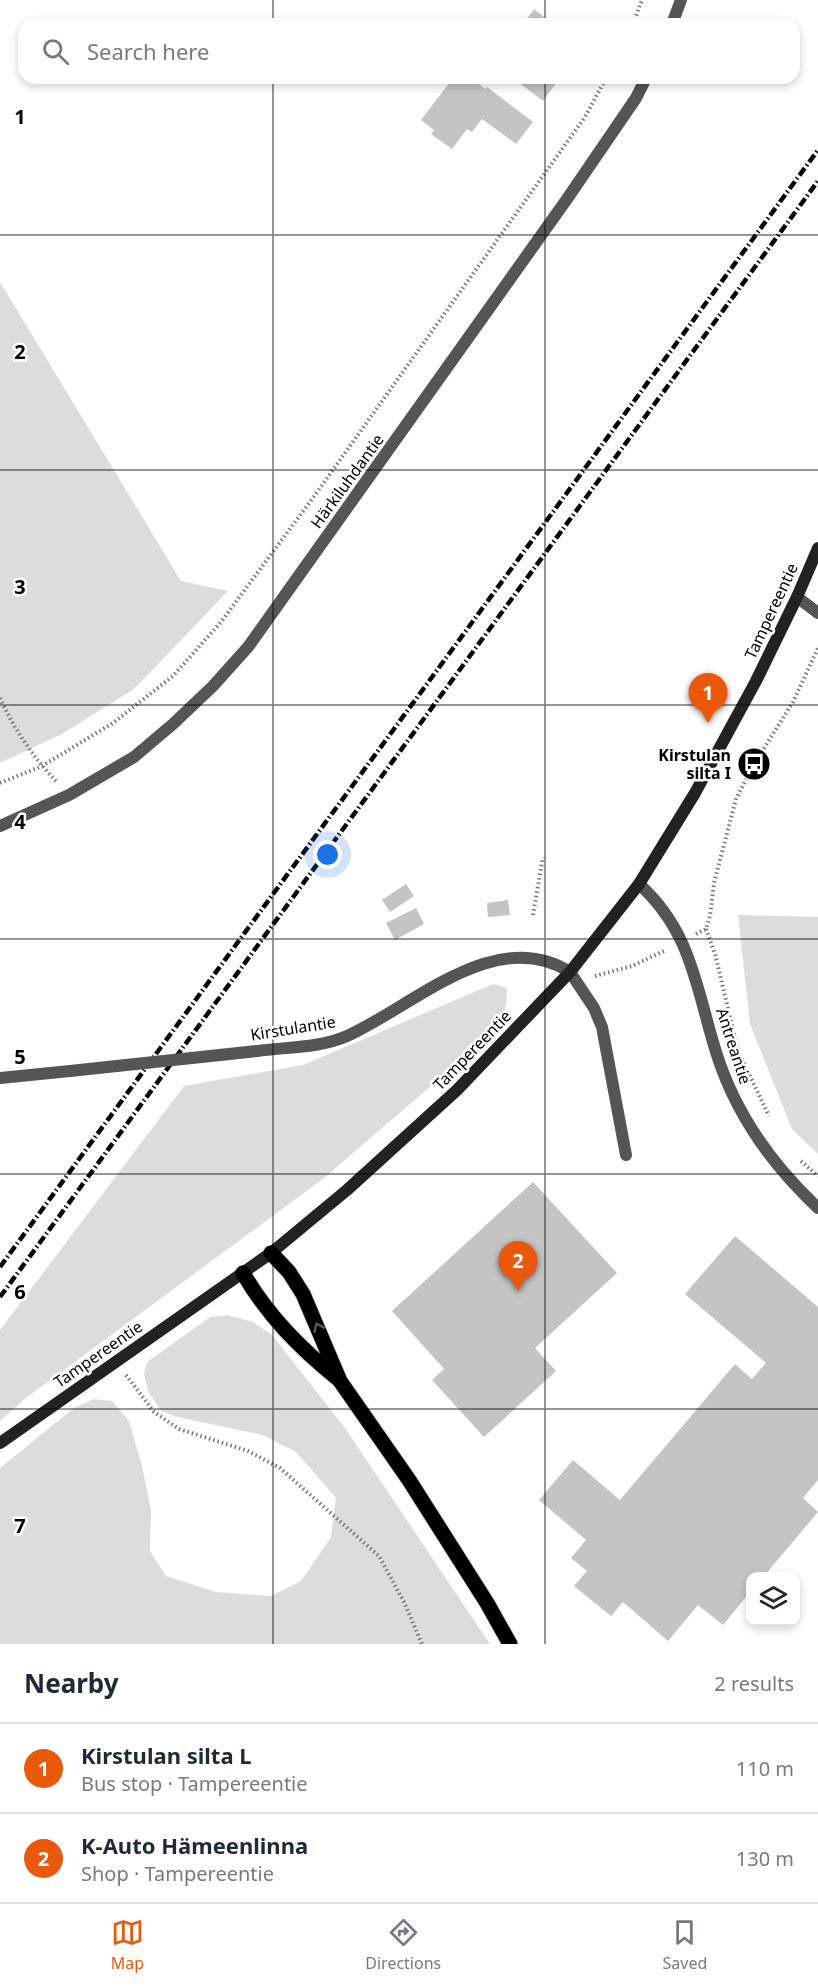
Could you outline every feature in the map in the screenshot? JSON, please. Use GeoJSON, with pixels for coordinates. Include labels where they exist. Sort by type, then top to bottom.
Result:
{"type":"FeatureCollection","features":[{"type":"Feature","properties":{"kind":"main road","name":"Tampereentie"},"geometry":{"type":"LineString","coordinates":[[0,1443],[271,1253],[347,1190],[457,1090],[570,972],[639,884],[695,793],[756,681],[818,548]]}},
{"type":"Feature","properties":{"kind":"main road"},"geometry":{"type":"LineString","coordinates":[[271,1253],[289,1272],[303,1294],[340,1381],[409,1480],[487,1603],[510,1644]]}},
{"type":"Feature","properties":{"kind":"main road"},"geometry":{"type":"LineString","coordinates":[[243,1273],[266,1309],[303,1349],[340,1381]]}},
{"type":"Feature","properties":{"kind":"street"},"geometry":{"type":"LineString","coordinates":[[674,18],[681,0]]}},
{"type":"Feature","properties":{"kind":"street","name":"Härkiluhdantie"},"geometry":{"type":"LineString","coordinates":[[0,826],[69,795],[134,757],[205,694],[248,647],[567,199],[636,98],[643,84]]}},
{"type":"Feature","properties":{"kind":"street"},"geometry":{"type":"LineString","coordinates":[[797,597],[818,613]]}},
{"type":"Feature","properties":{"kind":"street","name":"Antreantie"},"geometry":{"type":"LineString","coordinates":[[639,884],[654,897],[667,914],[682,941],[705,1010],[716,1053],[739,1108],[765,1150],[792,1184],[818,1208]]}},
{"type":"Feature","properties":{"kind":"street","name":"Kirstulantie"},"geometry":{"type":"LineString","coordinates":[[0,1078],[257,1051],[338,1039],[384,1017],[456,975],[498,960],[523,957],[541,958],[570,972]]}},
{"type":"Feature","properties":{"kind":"street"},"geometry":{"type":"LineString","coordinates":[[570,972],[594,1008],[602,1027],[626,1155]]}},
{"type":"Feature","properties":{"kind":"path"},"geometry":{"type":"LineString","coordinates":[[635,18],[642,0]]}},
{"type":"Feature","properties":{"kind":"path"},"geometry":{"type":"LineString","coordinates":[[0,783],[42,766],[113,723],[173,676],[221,622],[315,495],[585,117],[603,84]]}},
{"type":"Feature","properties":{"kind":"path"},"geometry":{"type":"LineString","coordinates":[[771,1120],[738,1051],[715,954],[706,929],[714,884],[736,799],[754,764],[793,702],[818,648]]}},
{"type":"Feature","properties":{"kind":"path"},"geometry":{"type":"LineString","coordinates":[[0,698],[10,721],[42,766],[69,795]]}},
{"type":"Feature","properties":{"kind":"path"},"geometry":{"type":"LineString","coordinates":[[533,915],[543,857]]}},
{"type":"Feature","properties":{"kind":"path"},"geometry":{"type":"LineString","coordinates":[[570,972],[588,976],[601,975],[632,966],[706,929]]}},
{"type":"Feature","properties":{"kind":"path"},"geometry":{"type":"LineString","coordinates":[[794,1154],[818,1176]]}},
{"type":"Feature","properties":{"kind":"path"},"geometry":{"type":"LineString","coordinates":[[116,1361],[154,1412],[179,1429],[248,1451],[280,1468],[379,1556],[404,1602],[422,1644]]}},
{"type":"Feature","properties":{"kind":"shaded area"},"geometry":{"type":"Polygon","coordinates":[[[0,282],[181,581],[228,591],[134,689],[62,734],[0,763],[0,282]]]}},
{"type":"Feature","properties":{"kind":"shaded area"},"geometry":{"type":"Polygon","coordinates":[[[738,915],[818,917],[818,1154],[792,1129],[750,1024],[738,915]]]}},
{"type":"Feature","properties":{"kind":"shaded area"},"geometry":{"type":"Polygon","coordinates":[[[493,984],[507,988],[503,1016],[446,1073],[324,1178],[26,1398],[0,1421],[0,1330],[184,1086],[303,1065],[493,984]]]}},
{"type":"Feature","properties":{"kind":"shaded area"},"geometry":{"type":"Polygon","coordinates":[[[227,1315],[253,1322],[272,1335],[345,1428],[490,1644],[0,1644],[0,1468],[74,1408],[94,1399],[112,1401],[129,1421],[142,1466],[151,1510],[150,1551],[166,1576],[216,1592],[271,1596],[301,1581],[331,1537],[336,1498],[296,1452],[263,1435],[177,1417],[161,1411],[148,1391],[144,1374],[147,1362],[210,1317],[227,1315]]]}},
{"type":"Feature","properties":{"kind":"building"},"geometry":{"type":"Polygon","coordinates":[[[534,9],[545,18],[527,18],[534,9]]]}},
{"type":"Feature","properties":{"kind":"building"},"geometry":{"type":"Polygon","coordinates":[[[448,84],[479,84],[485,89],[487,87],[533,122],[516,144],[482,119],[472,132],[467,129],[452,149],[431,134],[434,130],[421,120],[448,84]]]}},
{"type":"Feature","properties":{"kind":"building"},"geometry":{"type":"Polygon","coordinates":[[[521,84],[556,84],[543,101],[521,84]]]}},
{"type":"Feature","properties":{"kind":"building"},"geometry":{"type":"Polygon","coordinates":[[[406,884],[414,896],[390,912],[382,900],[406,884]]]}},
{"type":"Feature","properties":{"kind":"building"},"geometry":{"type":"Polygon","coordinates":[[[508,900],[510,915],[488,917],[487,903],[508,900]]]}},
{"type":"Feature","properties":{"kind":"building"},"geometry":{"type":"Polygon","coordinates":[[[416,908],[424,924],[395,940],[386,923],[416,908]]]}},
{"type":"Feature","properties":{"kind":"building"},"geometry":{"type":"Polygon","coordinates":[[[533,1182],[617,1273],[535,1348],[556,1371],[484,1437],[432,1380],[444,1369],[392,1311],[533,1182]]]}},
{"type":"Feature","properties":{"kind":"building"},"geometry":{"type":"Polygon","coordinates":[[[735,1236],[818,1307],[818,1480],[803,1498],[818,1512],[767,1572],[746,1572],[746,1597],[723,1625],[698,1605],[668,1641],[623,1602],[611,1616],[574,1586],[587,1571],[571,1558],[586,1540],[539,1500],[573,1460],[620,1500],[735,1364],[752,1379],[766,1363],[685,1294],[735,1236]]]}},
{"type":"Feature","properties":{"kind":"railway"},"geometry":{"type":"LineString","coordinates":[[0,1267],[818,150]]}},
{"type":"Feature","properties":{"kind":"railway"},"geometry":{"type":"LineString","coordinates":[[0,1297],[818,181]]}},
{"type":"Feature","properties":{"kind":"place","name":"Kirstulan silta L"},"geometry":{"type":"Point","coordinates":[708,723]}},
{"type":"Feature","properties":{"kind":"place","name":"Kirstulan silta I"},"geometry":{"type":"Point","coordinates":[754,764]}},
{"type":"Feature","properties":{"kind":"place","name":"K-Auto Hämeenlinna"},"geometry":{"type":"Point","coordinates":[518,1291]}}]}
